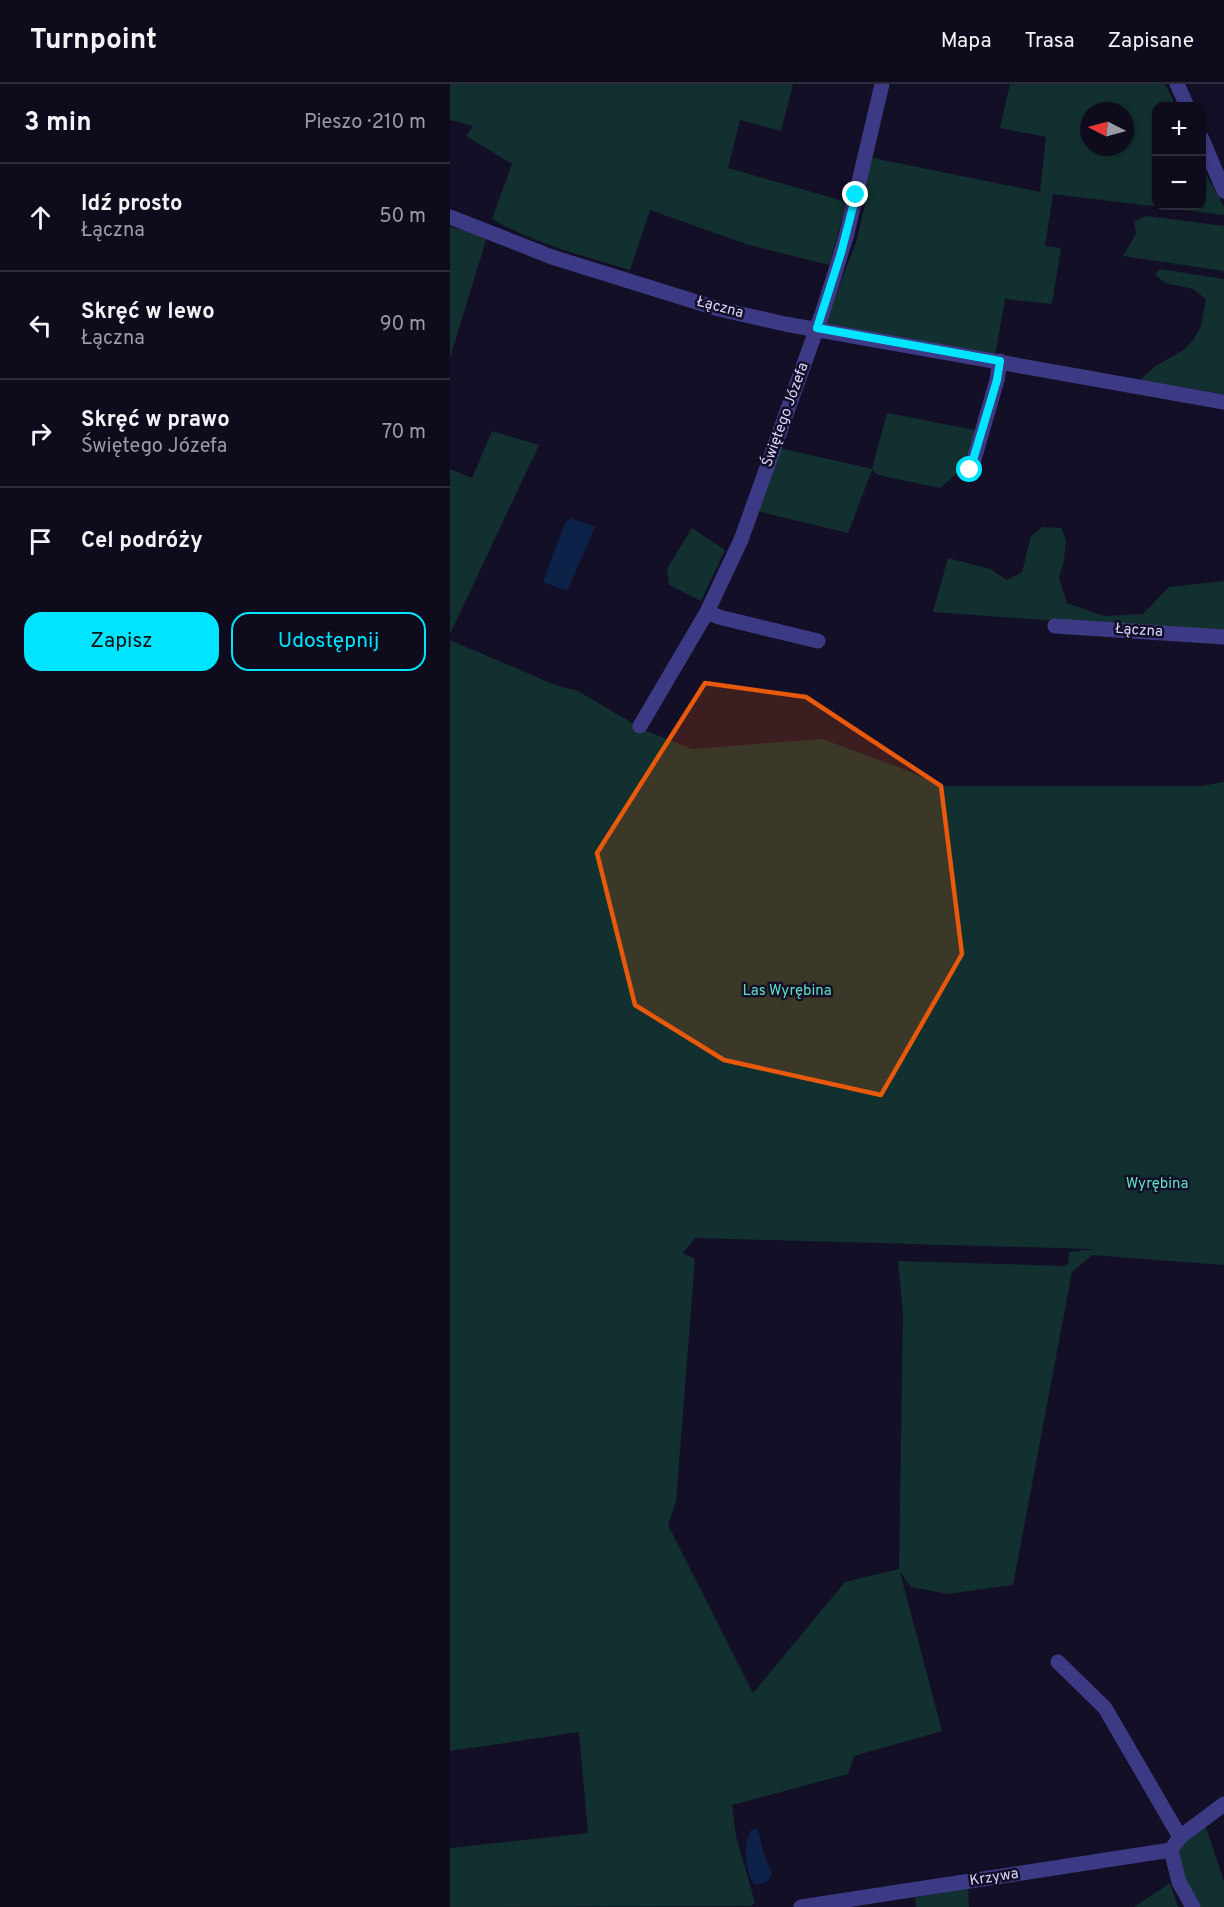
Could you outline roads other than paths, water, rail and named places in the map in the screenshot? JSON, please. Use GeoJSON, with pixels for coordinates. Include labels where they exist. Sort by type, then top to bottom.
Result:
{"type":"FeatureCollection","features":[{"type":"Feature","properties":{"kind":"street","name":"Świętego Józefa"},"geometry":{"type":"LineString","coordinates":[[640,726],[707,612],[741,540],[817,328],[846,233],[882,84]]}},
{"type":"Feature","properties":{"kind":"street"},"geometry":{"type":"LineString","coordinates":[[1177,84],[1185,102]]}},
{"type":"Feature","properties":{"kind":"street"},"geometry":{"type":"LineString","coordinates":[[1206,148],[1224,190]]}},
{"type":"Feature","properties":{"kind":"street","name":"Łączna"},"geometry":{"type":"LineString","coordinates":[[450,217],[552,257],[719,309],[1224,402]]}},
{"type":"Feature","properties":{"kind":"street"},"geometry":{"type":"LineString","coordinates":[[970,470],[997,380],[1000,361]]}},
{"type":"Feature","properties":{"kind":"street"},"geometry":{"type":"LineString","coordinates":[[707,612],[719,618],[818,641]]}},
{"type":"Feature","properties":{"kind":"street","name":"Łączna"},"geometry":{"type":"LineString","coordinates":[[1055,626],[1224,636]]}},
{"type":"Feature","properties":{"kind":"street"},"geometry":{"type":"LineString","coordinates":[[1058,1662],[1105,1708],[1180,1837]]}},
{"type":"Feature","properties":{"kind":"street"},"geometry":{"type":"LineString","coordinates":[[1193,1907],[1179,1882],[1171,1850],[1180,1837],[1224,1804]]}},
{"type":"Feature","properties":{"kind":"street","name":"Krzywa"},"geometry":{"type":"LineString","coordinates":[[801,1907],[1171,1850]]}},
{"type":"Feature","properties":{"kind":"water"},"geometry":{"type":"Polygon","coordinates":[[[571,518],[595,527],[567,591],[543,582],[565,523],[571,518]]]}},
{"type":"Feature","properties":{"kind":"water"},"geometry":{"type":"Polygon","coordinates":[[[757,1828],[765,1858],[772,1872],[768,1880],[755,1885],[748,1871],[746,1843],[750,1831],[757,1828]]]}},
{"type":"Feature","properties":{"kind":"park label","name":"Las Wyrębina"},"geometry":{"type":"Point","coordinates":[787,991]}},
{"type":"Feature","properties":{"kind":"park label","name":"Wyrębina"},"geometry":{"type":"Point","coordinates":[1157,1184]}}]}
